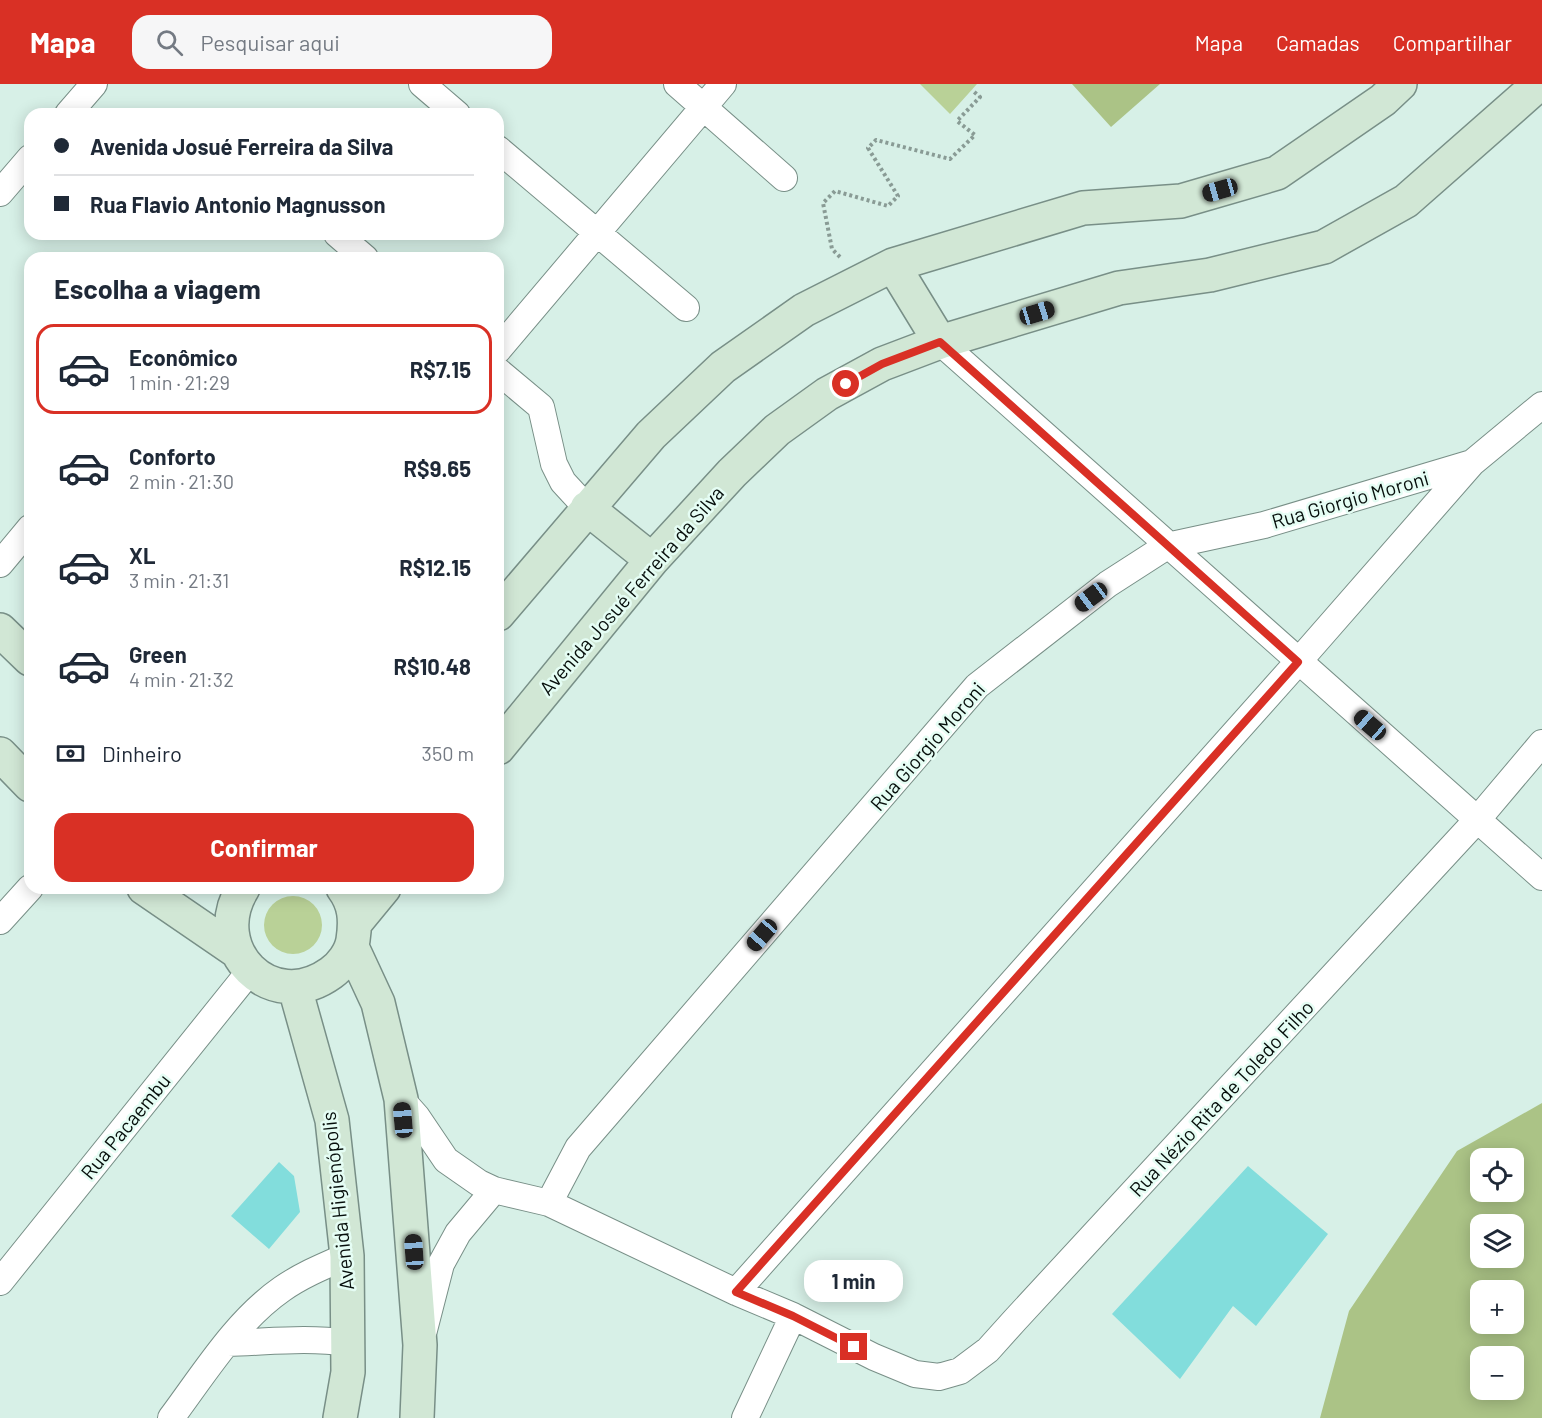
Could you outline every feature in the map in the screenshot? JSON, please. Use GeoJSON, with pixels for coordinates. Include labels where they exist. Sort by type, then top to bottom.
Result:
{"type":"FeatureCollection","features":[{"type":"Feature","properties":{"kind":"main road"},"geometry":{"type":"LineString","coordinates":[[504,608],[651,435],[723,367],[804,310],[879,272],[1083,208],[1181,201],[1277,173],[1383,100],[1400,84]]}},
{"type":"Feature","properties":{"kind":"main road","name":"Avenida Josué Ferreira da Silva"},"geometry":{"type":"LineString","coordinates":[[504,741],[652,560],[732,473],[777,430],[827,393],[882,364],[940,342],[1119,288],[1210,275],[1324,247],[1406,201],[1539,84]]}},
{"type":"Feature","properties":{"kind":"main road"},"geometry":{"type":"LineString","coordinates":[[879,272],[940,342]]}},
{"type":"Feature","properties":{"kind":"main road"},"geometry":{"type":"LineString","coordinates":[[587,508],[652,560]]}},
{"type":"Feature","properties":{"kind":"main road"},"geometry":{"type":"LineString","coordinates":[[0,630],[24,653]]}},
{"type":"Feature","properties":{"kind":"main road"},"geometry":{"type":"LineString","coordinates":[[0,754],[24,779]]}},
{"type":"Feature","properties":{"kind":"main road"},"geometry":{"type":"LineString","coordinates":[[152,894],[271,984],[295,988],[319,982],[339,967],[354,934],[380,894]]}},
{"type":"Feature","properties":{"kind":"main road"},"geometry":{"type":"LineString","coordinates":[[239,894],[234,902],[230,927],[243,961]]}},
{"type":"Feature","properties":{"kind":"main road"},"geometry":{"type":"LineString","coordinates":[[347,894],[350,898],[354,934],[378,1003],[401,1099],[420,1345],[417,1418]]}},
{"type":"Feature","properties":{"kind":"main road","name":"Avenida Higienópolis"},"geometry":{"type":"LineString","coordinates":[[295,988],[332,1120],[347,1256],[348,1372],[340,1418]]}},
{"type":"Feature","properties":{"kind":"street"},"geometry":{"type":"LineString","coordinates":[[73,108],[94,84]]}},
{"type":"Feature","properties":{"kind":"street"},"geometry":{"type":"LineString","coordinates":[[422,84],[450,108]]}},
{"type":"Feature","properties":{"kind":"street"},"geometry":{"type":"LineString","coordinates":[[677,84],[784,178]]}},
{"type":"Feature","properties":{"kind":"street"},"geometry":{"type":"LineString","coordinates":[[504,343],[723,84]]}},
{"type":"Feature","properties":{"kind":"street"},"geometry":{"type":"LineString","coordinates":[[504,154],[686,308]]}},
{"type":"Feature","properties":{"kind":"street"},"geometry":{"type":"LineString","coordinates":[[0,193],[24,165]]}},
{"type":"Feature","properties":{"kind":"street"},"geometry":{"type":"LineString","coordinates":[[344,240],[358,252]]}},
{"type":"Feature","properties":{"kind":"street"},"geometry":{"type":"LineString","coordinates":[[940,342],[1542,877]]}},
{"type":"Feature","properties":{"kind":"street"},"geometry":{"type":"LineString","coordinates":[[504,376],[541,407],[554,464],[563,482],[587,508]]}},
{"type":"Feature","properties":{"kind":"street"},"geometry":{"type":"LineString","coordinates":[[736,1292],[1298,662],[1472,463],[1542,405]]}},
{"type":"Feature","properties":{"kind":"street","name":"Rua Giorgio Moroni"},"geometry":{"type":"LineString","coordinates":[[549,1203],[578,1148],[977,686],[1108,584],[1167,546],[1264,525],[1472,463]]}},
{"type":"Feature","properties":{"kind":"street"},"geometry":{"type":"LineString","coordinates":[[0,564],[24,535]]}},
{"type":"Feature","properties":{"kind":"street","name":"Rua Nézio Rita de Toledo Filho"},"geometry":{"type":"LineString","coordinates":[[793,1316],[874,1357],[915,1374],[939,1377],[960,1371],[988,1350],[1477,820],[1542,743]]}},
{"type":"Feature","properties":{"kind":"street"},"geometry":{"type":"LineString","coordinates":[[0,921],[25,894]]}},
{"type":"Feature","properties":{"kind":"street","name":"Rua Pacaembu"},"geometry":{"type":"LineString","coordinates":[[0,1282],[243,961]]}},
{"type":"Feature","properties":{"kind":"street"},"geometry":{"type":"LineString","coordinates":[[401,1099],[417,1117],[446,1160],[494,1191],[549,1203],[736,1292],[793,1316],[745,1418]]}},
{"type":"Feature","properties":{"kind":"street"},"geometry":{"type":"LineString","coordinates":[[420,1345],[441,1264],[458,1233],[494,1191]]}},
{"type":"Feature","properties":{"kind":"street"},"geometry":{"type":"LineString","coordinates":[[171,1418],[252,1314],[281,1290],[313,1270],[347,1256]]}},
{"type":"Feature","properties":{"kind":"street"},"geometry":{"type":"LineString","coordinates":[[228,1343],[272,1342],[303,1338],[348,1343]]}},
{"type":"Feature","properties":{"kind":"path"},"geometry":{"type":"LineString","coordinates":[[879,272],[832,249],[823,203],[835,191],[888,206],[898,196],[868,148],[876,140],[950,159],[975,135],[957,121],[980,97],[972,90]]}},
{"type":"Feature","properties":{"kind":"green space"},"geometry":{"type":"Polygon","coordinates":[[[920,84],[977,84],[950,114],[920,84]]]}},
{"type":"Feature","properties":{"kind":"green space"},"geometry":{"type":"Polygon","coordinates":[[[1072,84],[1160,84],[1111,127],[1072,84]]]}},
{"type":"Feature","properties":{"kind":"green space"},"geometry":{"type":"Polygon","coordinates":[[[287,896],[299,896],[314,904],[322,919],[322,931],[314,946],[299,954],[287,954],[272,946],[264,931],[264,919],[272,904],[287,896]]]}},
{"type":"Feature","properties":{"kind":"green space"},"geometry":{"type":"Polygon","coordinates":[[[1542,1103],[1542,1418],[1320,1418],[1349,1311],[1457,1151],[1542,1103]]]}},
{"type":"Feature","properties":{"kind":"building"},"geometry":{"type":"Polygon","coordinates":[[[279,1162],[294,1176],[300,1212],[269,1249],[231,1216],[279,1162]]]}},
{"type":"Feature","properties":{"kind":"building"},"geometry":{"type":"Polygon","coordinates":[[[1248,1166],[1328,1234],[1256,1326],[1233,1306],[1180,1379],[1112,1314],[1248,1166]]]}},
{"type":"Feature","properties":{"kind":"route"},"geometry":{"type":"LineString","coordinates":[[846,384],[882,364],[940,342],[1298,662],[736,1292],[793,1316],[854,1347]]}}]}
